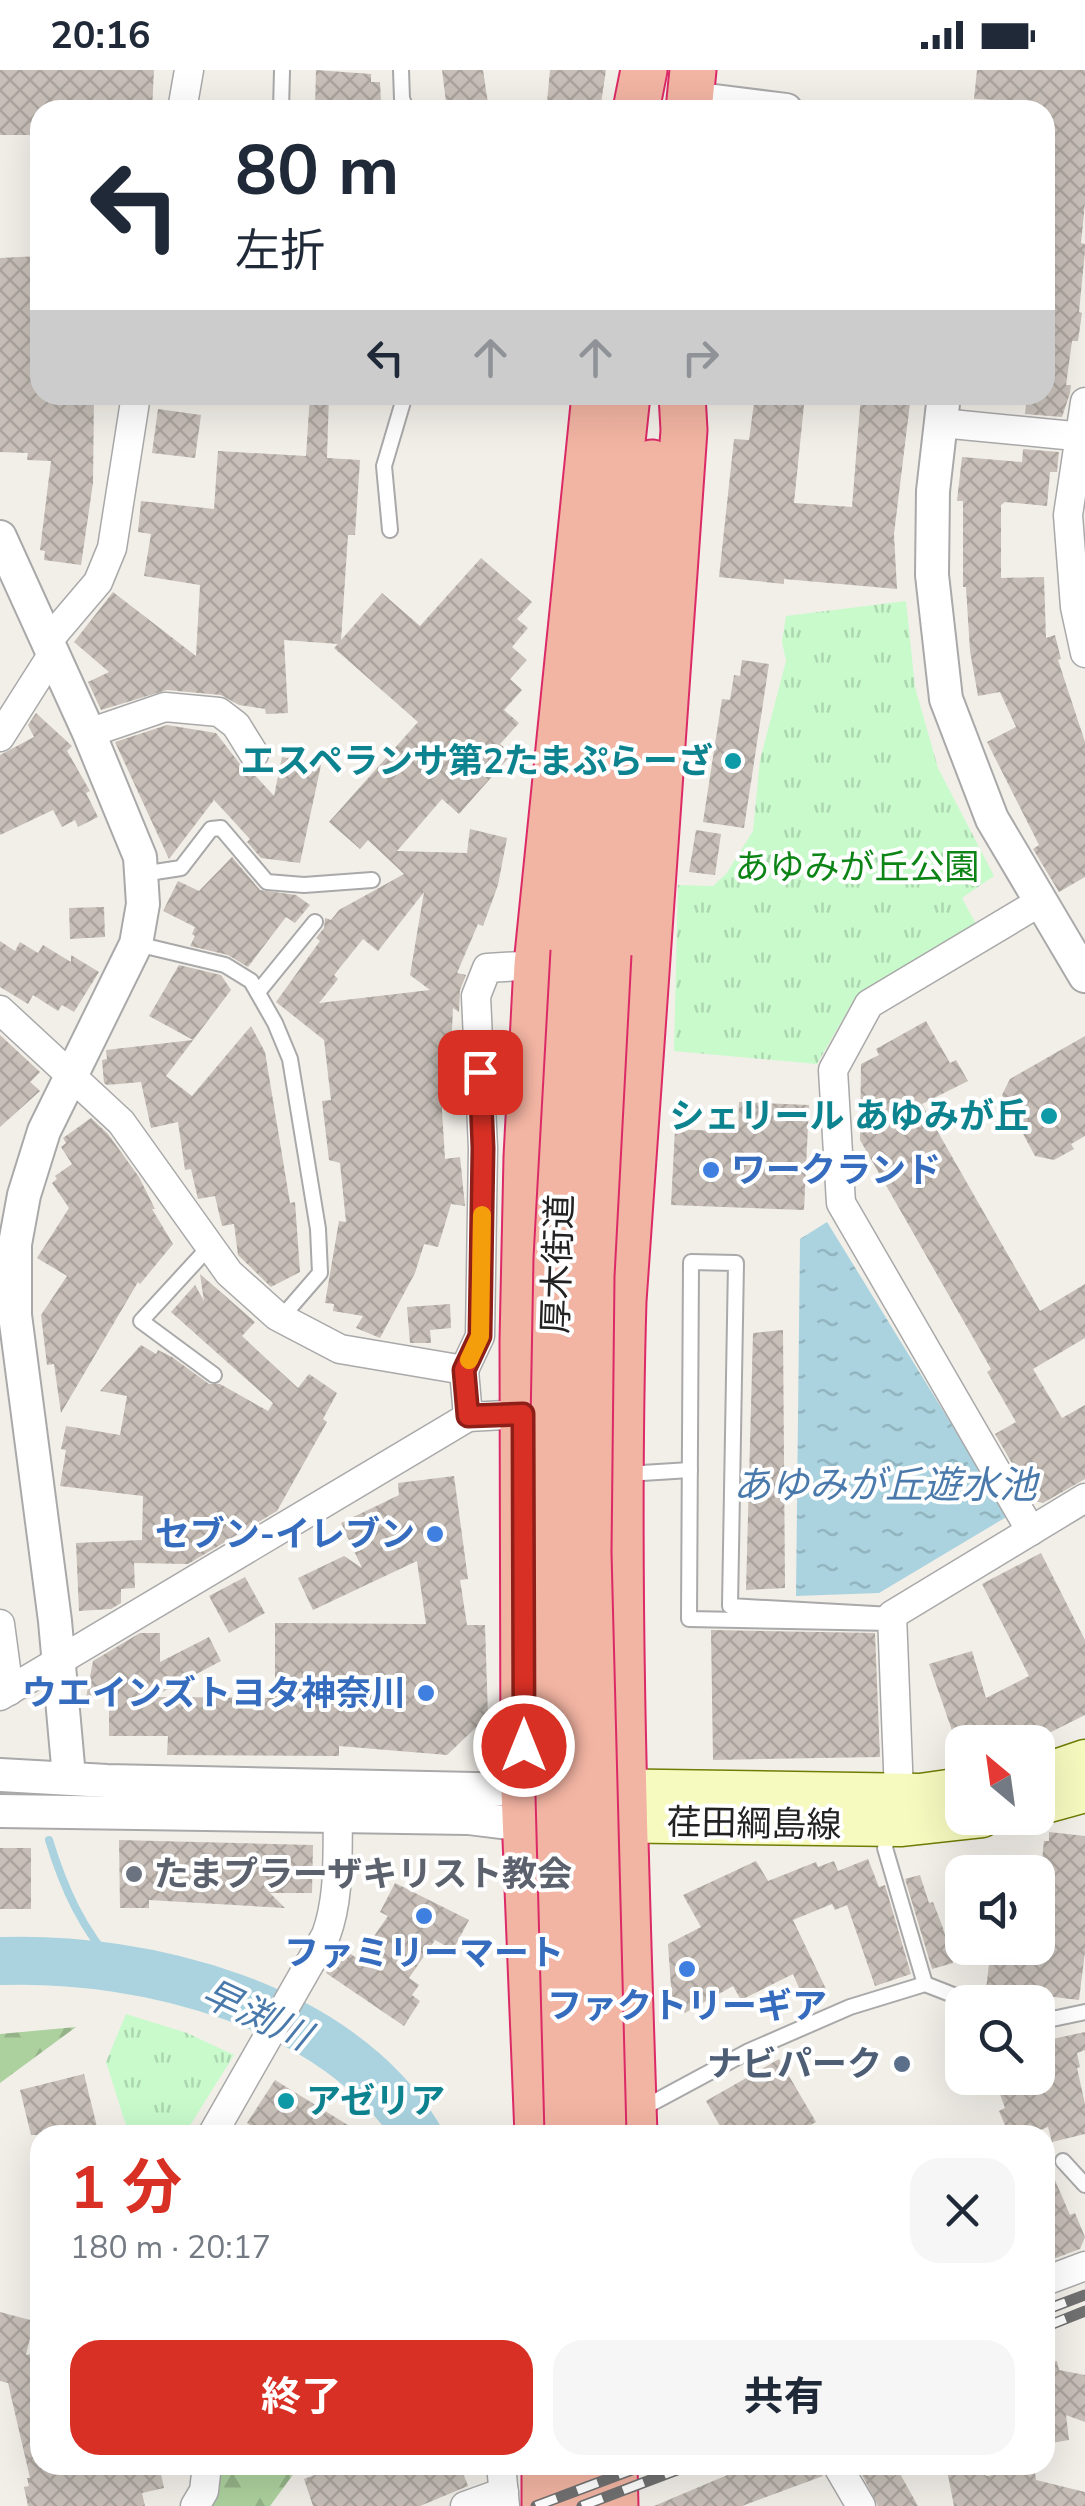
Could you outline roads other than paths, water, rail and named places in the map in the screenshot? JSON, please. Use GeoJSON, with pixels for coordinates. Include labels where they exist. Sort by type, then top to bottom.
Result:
{"type":"FeatureCollection","features":[{"type":"Feature","properties":{"kind":"highway"},"geometry":{"type":"LineString","coordinates":[[638,100],[644,70]]}},
{"type":"Feature","properties":{"kind":"highway"},"geometry":{"type":"LineString","coordinates":[[538,2125],[524,1808],[527,1157],[537,965],[594,405]]}},
{"type":"Feature","properties":{"kind":"highway","name":"厚木街道"},"geometry":{"type":"LineString","coordinates":[[568,2125],[552,1532],[557,1258],[586,778],[626,405]]}},
{"type":"Feature","properties":{"kind":"highway","name":"厚木街道"},"geometry":{"type":"LineString","coordinates":[[624,2125],[588,1553],[591,1276],[616,841],[659,405]]}},
{"type":"Feature","properties":{"kind":"highway"},"geometry":{"type":"LineString","coordinates":[[624,2125],[620,1474],[623,1301],[684,430],[683,405]]}},
{"type":"Feature","properties":{"kind":"highway"},"geometry":{"type":"LineString","coordinates":[[514,2492],[534,2475]]}},
{"type":"Feature","properties":{"kind":"highway"},"geometry":{"type":"LineString","coordinates":[[576,2475],[578,2506]]}},
{"type":"Feature","properties":{"kind":"highway"},"geometry":{"type":"LineString","coordinates":[[614,2475],[615,2506]]}},
{"type":"Feature","properties":{"kind":"highway"},"geometry":{"type":"LineString","coordinates":[[644,2475],[645,2506]]}},
{"type":"Feature","properties":{"kind":"main road"},"geometry":{"type":"LineString","coordinates":[[1055,1769],[1085,1759]]}},
{"type":"Feature","properties":{"kind":"main road","name":"荏田綱島線"},"geometry":{"type":"LineString","coordinates":[[894,1810],[945,1793]]}},
{"type":"Feature","properties":{"kind":"main road"},"geometry":{"type":"LineString","coordinates":[[1055,1802],[1085,1794]]}},
{"type":"Feature","properties":{"kind":"main road","name":"荏田綱島線"},"geometry":{"type":"LineString","coordinates":[[524,1808],[624,1805],[894,1810],[945,1815]]}},
{"type":"Feature","properties":{"kind":"street"},"geometry":{"type":"LineString","coordinates":[[184,100],[189,70]]}},
{"type":"Feature","properties":{"kind":"street"},"geometry":{"type":"LineString","coordinates":[[677,92],[725,100]]}},
{"type":"Feature","properties":{"kind":"street"},"geometry":{"type":"LineString","coordinates":[[1085,402],[1083,436],[1068,515],[1075,607],[1085,653]]}},
{"type":"Feature","properties":{"kind":"street"},"geometry":{"type":"LineString","coordinates":[[0,736],[49,648],[98,582],[112,548],[134,405]]}},
{"type":"Feature","properties":{"kind":"street"},"geometry":{"type":"LineString","coordinates":[[1083,436],[943,409],[933,491],[932,576],[946,699],[992,819],[1085,976]]}},
{"type":"Feature","properties":{"kind":"street"},"geometry":{"type":"LineString","coordinates":[[0,537],[140,856],[144,904],[136,944],[44,1131],[24,1195],[7,1305],[59,1660],[74,1812]]}},
{"type":"Feature","properties":{"kind":"street"},"geometry":{"type":"LineString","coordinates":[[89,733],[164,707],[219,712],[236,725],[254,754]]}},
{"type":"Feature","properties":{"kind":"street"},"geometry":{"type":"LineString","coordinates":[[1031,1531],[841,1203],[833,1070],[870,1004],[1040,902]]}},
{"type":"Feature","properties":{"kind":"street"},"geometry":{"type":"LineString","coordinates":[[468,1416],[464,1370],[480,1336],[483,1148],[476,996],[487,968],[537,965]]}},
{"type":"Feature","properties":{"kind":"street"},"geometry":{"type":"LineString","coordinates":[[0,1010],[121,1122],[229,1273],[280,1318],[340,1349],[464,1370]]}},
{"type":"Feature","properties":{"kind":"street"},"geometry":{"type":"LineString","coordinates":[[0,1624],[4,1693],[468,1416],[523,1414]]}},
{"type":"Feature","properties":{"kind":"street"},"geometry":{"type":"LineString","coordinates":[[894,1810],[892,1619],[1085,1498]]}},
{"type":"Feature","properties":{"kind":"street"},"geometry":{"type":"LineString","coordinates":[[0,1775],[524,1808]]}},
{"type":"Feature","properties":{"kind":"street"},"geometry":{"type":"LineString","coordinates":[[0,1810],[469,1818],[524,1808]]}},
{"type":"Feature","properties":{"kind":"street"},"geometry":{"type":"LineString","coordinates":[[218,2125],[326,1935],[334,1914],[338,1815]]}},
{"type":"Feature","properties":{"kind":"street"},"geometry":{"type":"LineString","coordinates":[[1055,2277],[1085,2266]]}},
{"type":"Feature","properties":{"kind":"street"},"geometry":{"type":"LineString","coordinates":[[195,2506],[204,2491],[206,2475]]}},
{"type":"Feature","properties":{"kind":"street"},"geometry":{"type":"LineString","coordinates":[[843,2475],[861,2506]]}},
{"type":"Feature","properties":{"kind":"street"},"geometry":{"type":"LineString","coordinates":[[464,2506],[514,2492]]}},
{"type":"Feature","properties":{"kind":"lane"},"geometry":{"type":"LineString","coordinates":[[281,100],[282,70]]}},
{"type":"Feature","properties":{"kind":"lane"},"geometry":{"type":"LineString","coordinates":[[401,70],[403,100]]}},
{"type":"Feature","properties":{"kind":"lane"},"geometry":{"type":"LineString","coordinates":[[390,530],[384,466],[401,405]]}},
{"type":"Feature","properties":{"kind":"lane"},"geometry":{"type":"LineString","coordinates":[[141,874],[181,868],[212,830],[221,828],[267,882],[304,885],[372,880]]}},
{"type":"Feature","properties":{"kind":"lane"},"geometry":{"type":"LineString","coordinates":[[258,992],[315,922]]}},
{"type":"Feature","properties":{"kind":"lane"},"geometry":{"type":"LineString","coordinates":[[136,944],[225,965],[251,981],[290,1059],[318,1230],[320,1273],[280,1318]]}},
{"type":"Feature","properties":{"kind":"lane"},"geometry":{"type":"LineString","coordinates":[[210,1246],[141,1321],[214,1375]]}},
{"type":"Feature","properties":{"kind":"lane"},"geometry":{"type":"LineString","coordinates":[[691,1262],[736,1263],[730,1606],[892,1619],[689,1619],[691,1262]]}},
{"type":"Feature","properties":{"kind":"lane"},"geometry":{"type":"LineString","coordinates":[[620,1474],[690,1470]]}},
{"type":"Feature","properties":{"kind":"lane"},"geometry":{"type":"LineString","coordinates":[[894,1810],[885,1848],[925,1984]]}},
{"type":"Feature","properties":{"kind":"lane"},"geometry":{"type":"LineString","coordinates":[[629,2125],[749,2051],[850,2007],[925,1984],[945,1992]]}},
{"type":"Feature","properties":{"kind":"lane"},"geometry":{"type":"LineString","coordinates":[[1055,2018],[1085,2012]]}},
{"type":"Feature","properties":{"kind":"lane"},"geometry":{"type":"LineString","coordinates":[[1063,2161],[1085,2185]]}},
{"type":"Feature","properties":{"kind":"water","name":"あゆみが丘遊水池"},"geometry":{"type":"Polygon","coordinates":[[[827,1222],[1008,1516],[879,1593],[796,1596],[800,1239],[827,1222]]]}},
{"type":"Feature","properties":{"kind":"waterway"},"geometry":{"type":"LineString","coordinates":[[49,1840],[76,1908],[117,1968]]}},
{"type":"Feature","properties":{"kind":"waterway","name":"早渕川"},"geometry":{"type":"LineString","coordinates":[[0,1961],[115,1968],[174,1979],[233,1997],[289,2021],[339,2052],[383,2090],[410,2125]]}},
{"type":"Feature","properties":{"kind":"railway"},"geometry":{"type":"LineString","coordinates":[[1055,2306],[1085,2295]]}},
{"type":"Feature","properties":{"kind":"railway"},"geometry":{"type":"LineString","coordinates":[[1055,2323],[1085,2311]]}},
{"type":"Feature","properties":{"kind":"railway"},"geometry":{"type":"LineString","coordinates":[[536,2506],[618,2475]]}},
{"type":"Feature","properties":{"kind":"railway"},"geometry":{"type":"LineString","coordinates":[[582,2506],[664,2475]]}},
{"type":"Feature","properties":{"kind":"place","name":"エスペランサ第2たまぷらーざ"},"geometry":{"type":"Point","coordinates":[733,761]}},
{"type":"Feature","properties":{"kind":"place","name":"シェリール あゆみが丘"},"geometry":{"type":"Point","coordinates":[1049,1116]}},
{"type":"Feature","properties":{"kind":"place","name":"ワークランド"},"geometry":{"type":"Point","coordinates":[711,1170]}},
{"type":"Feature","properties":{"kind":"place","name":"セブン-イレブン"},"geometry":{"type":"Point","coordinates":[435,1534]}},
{"type":"Feature","properties":{"kind":"place","name":"ウエインズトヨタ神奈川"},"geometry":{"type":"Point","coordinates":[426,1693]}},
{"type":"Feature","properties":{"kind":"place","name":"たまプラーザキリスト教会"},"geometry":{"type":"Point","coordinates":[134,1874]}},
{"type":"Feature","properties":{"kind":"place","name":"ファミリーマート"},"geometry":{"type":"Point","coordinates":[424,1916]}},
{"type":"Feature","properties":{"kind":"place","name":"ファクトリーギア"},"geometry":{"type":"Point","coordinates":[687,1969]}},
{"type":"Feature","properties":{"kind":"place","name":"ナビパーク"},"geometry":{"type":"Point","coordinates":[902,2064]}},
{"type":"Feature","properties":{"kind":"place","name":"アゼリア"},"geometry":{"type":"Point","coordinates":[286,2101]}},
{"type":"Feature","properties":{"kind":"park label","name":"あゆみが丘公園"},"geometry":{"type":"Point","coordinates":[857,867]}}]}
